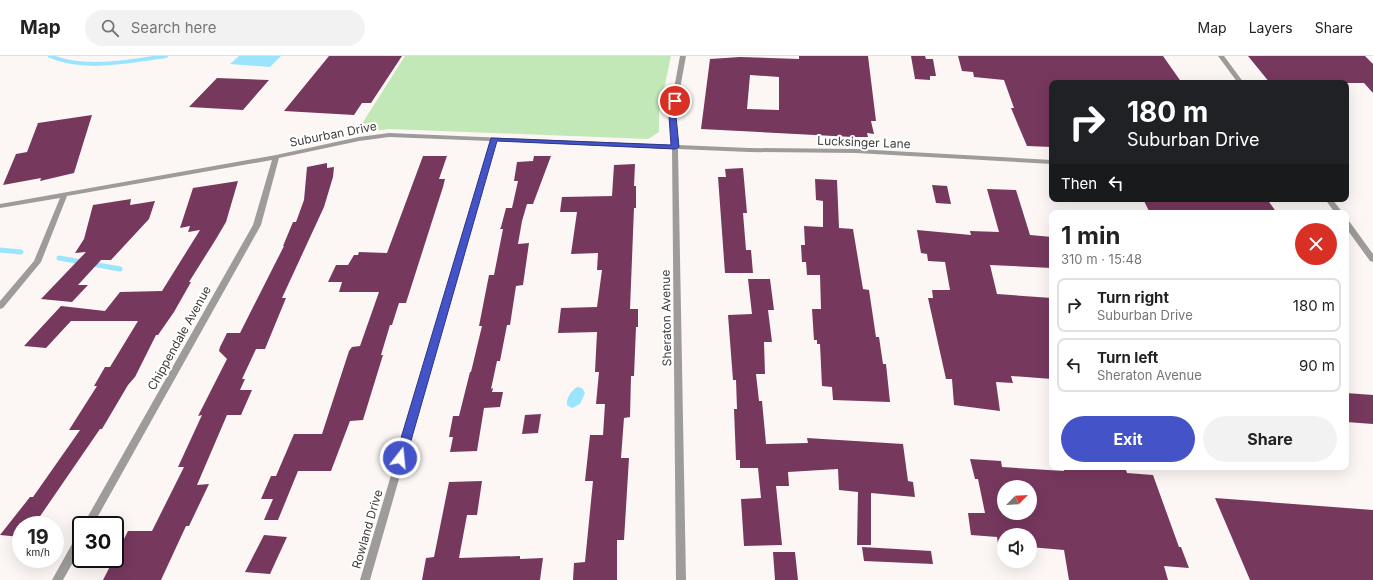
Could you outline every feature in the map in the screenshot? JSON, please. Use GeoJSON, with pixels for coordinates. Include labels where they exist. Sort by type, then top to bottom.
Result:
{"type":"FeatureCollection","features":[{"type":"Feature","properties":{"kind":"street","name":"Sheraton Avenue"},"geometry":{"type":"LineString","coordinates":[[681,580],[675,147],[672,116],[684,56]]}},
{"type":"Feature","properties":{"kind":"street"},"geometry":{"type":"LineString","coordinates":[[1221,56],[1239,80]]}},
{"type":"Feature","properties":{"kind":"street","name":"Suburban Drive"},"geometry":{"type":"LineString","coordinates":[[0,206],[276,157],[359,139],[389,135],[675,147]]}},
{"type":"Feature","properties":{"kind":"street","name":"Rowland Drive"},"geometry":{"type":"LineString","coordinates":[[365,580],[494,139]]}},
{"type":"Feature","properties":{"kind":"street","name":"Lucksinger Lane"},"geometry":{"type":"LineString","coordinates":[[675,147],[856,152],[1049,162]]}},
{"type":"Feature","properties":{"kind":"street","name":"Chippendale Avenue"},"geometry":{"type":"LineString","coordinates":[[93,516],[257,225],[276,157]]}},
{"type":"Feature","properties":{"kind":"street"},"geometry":{"type":"LineString","coordinates":[[0,306],[37,262],[64,195]]}},
{"type":"Feature","properties":{"kind":"street"},"geometry":{"type":"LineString","coordinates":[[1330,202],[1337,210]]}},
{"type":"Feature","properties":{"kind":"street"},"geometry":{"type":"LineString","coordinates":[[1349,227],[1373,259]]}},
{"type":"Feature","properties":{"kind":"street"},"geometry":{"type":"LineString","coordinates":[[57,580],[72,554]]}},
{"type":"Feature","properties":{"kind":"green space"},"geometry":{"type":"Polygon","coordinates":[[[405,56],[671,56],[659,113],[659,132],[648,139],[389,129],[356,133],[405,56]]]}},
{"type":"Feature","properties":{"kind":"water"},"geometry":{"type":"Polygon","coordinates":[[[239,56],[281,56],[270,67],[230,64],[239,56]]]}},
{"type":"Feature","properties":{"kind":"water"},"geometry":{"type":"Polygon","coordinates":[[[577,387],[582,388],[585,393],[580,404],[572,408],[567,405],[567,400],[577,387]]]}},
{"type":"Feature","properties":{"kind":"building"},"geometry":{"type":"Polygon","coordinates":[[[329,56],[402,56],[371,103],[362,103],[354,115],[284,111],[329,56]]]}},
{"type":"Feature","properties":{"kind":"building"},"geometry":{"type":"Polygon","coordinates":[[[799,56],[868,56],[876,121],[871,121],[874,134],[867,133],[868,137],[853,137],[701,129],[710,59],[740,57],[799,59],[799,56]],[[750,75],[747,109],[779,110],[779,77],[750,75]]]}},
{"type":"Feature","properties":{"kind":"building"},"geometry":{"type":"Polygon","coordinates":[[[911,56],[925,56],[926,59],[933,59],[936,76],[930,76],[930,80],[915,79],[911,56]]]}},
{"type":"Feature","properties":{"kind":"building"},"geometry":{"type":"Polygon","coordinates":[[[958,56],[1163,56],[1180,80],[1049,80],[1049,147],[1027,146],[1011,108],[1014,108],[1004,80],[974,77],[973,72],[962,71],[958,56]]]}},
{"type":"Feature","properties":{"kind":"building"},"geometry":{"type":"Polygon","coordinates":[[[1248,56],[1365,56],[1373,64],[1373,93],[1364,83],[1349,83],[1349,80],[1268,80],[1248,56]]]}},
{"type":"Feature","properties":{"kind":"building"},"geometry":{"type":"Polygon","coordinates":[[[217,78],[269,80],[243,110],[189,107],[217,78]]]}},
{"type":"Feature","properties":{"kind":"building"},"geometry":{"type":"Polygon","coordinates":[[[92,115],[74,173],[40,181],[41,178],[3,185],[16,154],[27,152],[38,123],[92,115]]]}},
{"type":"Feature","properties":{"kind":"building"},"geometry":{"type":"Polygon","coordinates":[[[423,156],[447,156],[439,179],[445,179],[406,303],[399,303],[392,325],[390,325],[381,355],[383,355],[363,420],[350,421],[331,471],[298,471],[278,520],[264,520],[273,499],[261,499],[271,476],[276,476],[294,434],[322,434],[349,351],[352,347],[360,346],[379,292],[339,292],[342,282],[328,282],[336,265],[348,265],[354,255],[358,255],[359,252],[387,253],[423,156]]]}},
{"type":"Feature","properties":{"kind":"building"},"geometry":{"type":"Polygon","coordinates":[[[534,156],[551,156],[533,204],[527,204],[522,221],[518,244],[529,243],[523,285],[516,286],[510,325],[507,325],[500,361],[497,361],[491,389],[493,388],[492,392],[503,392],[500,407],[484,408],[477,451],[450,452],[453,437],[449,437],[453,416],[459,416],[471,372],[482,326],[479,326],[489,275],[494,275],[503,229],[500,229],[506,208],[512,208],[518,181],[514,181],[517,162],[533,161],[534,156]]]}},
{"type":"Feature","properties":{"kind":"building"},"geometry":{"type":"Polygon","coordinates":[[[327,163],[327,168],[334,167],[333,177],[324,207],[282,298],[286,298],[265,349],[256,349],[242,379],[245,379],[240,390],[252,390],[241,415],[227,415],[197,485],[209,484],[189,526],[186,526],[161,580],[103,580],[109,568],[124,568],[124,539],[128,531],[152,531],[184,467],[178,467],[202,415],[198,416],[227,359],[219,351],[220,347],[227,333],[240,333],[284,246],[293,222],[296,222],[304,200],[307,167],[327,163]]]}},
{"type":"Feature","properties":{"kind":"building"},"geometry":{"type":"Polygon","coordinates":[[[635,164],[634,186],[636,186],[636,208],[634,208],[630,309],[638,309],[638,327],[636,327],[634,376],[631,376],[630,417],[624,418],[621,458],[629,458],[624,540],[617,540],[617,580],[573,580],[574,563],[585,562],[593,481],[585,481],[590,435],[603,435],[605,404],[596,404],[599,372],[595,372],[597,332],[558,333],[561,308],[597,307],[602,270],[597,270],[598,253],[571,254],[577,212],[560,212],[562,197],[612,196],[614,165],[635,164]]]}},
{"type":"Feature","properties":{"kind":"building"},"geometry":{"type":"Polygon","coordinates":[[[743,168],[747,213],[743,213],[746,250],[751,250],[753,273],[725,273],[718,177],[726,177],[725,169],[743,168]]]}},
{"type":"Feature","properties":{"kind":"building"},"geometry":{"type":"Polygon","coordinates":[[[815,179],[837,180],[839,228],[853,229],[863,289],[869,290],[876,337],[879,337],[883,364],[886,364],[890,402],[833,400],[832,387],[822,386],[820,344],[817,344],[817,340],[814,340],[812,309],[821,309],[820,275],[807,275],[806,262],[802,262],[801,245],[805,245],[804,226],[823,227],[823,201],[816,200],[815,179]]]}},
{"type":"Feature","properties":{"kind":"building"},"geometry":{"type":"Polygon","coordinates":[[[238,181],[226,222],[189,282],[191,282],[174,312],[158,335],[156,335],[135,377],[128,385],[102,429],[100,429],[40,516],[15,516],[30,497],[33,497],[80,430],[69,430],[97,386],[94,386],[105,367],[110,367],[138,321],[71,321],[46,348],[24,346],[61,306],[105,311],[120,292],[162,291],[200,230],[188,232],[190,226],[180,228],[193,188],[238,181]]]}},
{"type":"Feature","properties":{"kind":"building"},"geometry":{"type":"Polygon","coordinates":[[[932,185],[947,186],[951,204],[936,203],[932,185]]]}},
{"type":"Feature","properties":{"kind":"building"},"geometry":{"type":"Polygon","coordinates":[[[987,189],[1016,190],[1030,235],[1049,237],[1049,268],[990,265],[997,294],[1049,298],[1049,379],[1011,376],[1013,383],[996,382],[1000,411],[954,405],[952,379],[946,379],[928,298],[933,298],[932,290],[950,290],[945,262],[928,261],[927,254],[921,253],[917,230],[971,235],[970,231],[999,232],[987,189]]]}},
{"type":"Feature","properties":{"kind":"building"},"geometry":{"type":"Polygon","coordinates":[[[131,199],[130,205],[155,201],[149,219],[111,260],[101,260],[78,285],[88,285],[72,302],[41,299],[86,252],[75,253],[84,239],[93,205],[131,199]]]}},
{"type":"Feature","properties":{"kind":"building"},"geometry":{"type":"Polygon","coordinates":[[[1144,202],[1269,202],[1275,210],[1148,210],[1144,202]]]}},
{"type":"Feature","properties":{"kind":"building"},"geometry":{"type":"Polygon","coordinates":[[[748,279],[770,279],[774,310],[768,310],[772,342],[764,342],[765,374],[756,374],[759,401],[762,401],[766,444],[808,443],[807,438],[903,444],[908,481],[913,482],[915,497],[871,493],[871,545],[857,545],[858,492],[839,490],[838,469],[788,472],[789,486],[776,486],[782,545],[744,546],[741,499],[761,498],[758,468],[740,468],[740,460],[736,460],[734,409],[737,409],[736,380],[733,380],[728,315],[752,314],[748,279]]]}},
{"type":"Feature","properties":{"kind":"building"},"geometry":{"type":"Polygon","coordinates":[[[1349,393],[1373,395],[1373,424],[1349,422],[1349,393]]]}},
{"type":"Feature","properties":{"kind":"building"},"geometry":{"type":"Polygon","coordinates":[[[541,414],[538,433],[522,434],[525,415],[541,414]]]}},
{"type":"Feature","properties":{"kind":"building"},"geometry":{"type":"Polygon","coordinates":[[[970,459],[1001,461],[1002,467],[1064,471],[1126,470],[1127,473],[1153,475],[1179,547],[1181,547],[1189,568],[1164,566],[1168,580],[1069,580],[1064,550],[1037,548],[1037,528],[997,528],[997,537],[971,535],[968,513],[985,513],[978,479],[975,479],[970,459]]]}},
{"type":"Feature","properties":{"kind":"building"},"geometry":{"type":"Polygon","coordinates":[[[482,481],[477,515],[467,515],[459,558],[520,556],[520,559],[543,558],[540,580],[422,580],[426,558],[434,557],[449,482],[482,481]]]}},
{"type":"Feature","properties":{"kind":"building"},"geometry":{"type":"Polygon","coordinates":[[[1215,498],[1373,510],[1373,580],[1250,580],[1215,498]]]}},
{"type":"Feature","properties":{"kind":"building"},"geometry":{"type":"Polygon","coordinates":[[[12,520],[12,536],[0,535],[12,520]]]}},
{"type":"Feature","properties":{"kind":"building"},"geometry":{"type":"Polygon","coordinates":[[[264,535],[287,537],[270,574],[245,572],[264,535]]]}},
{"type":"Feature","properties":{"kind":"building"},"geometry":{"type":"Polygon","coordinates":[[[862,547],[931,551],[933,564],[864,561],[862,547]]]}},
{"type":"Feature","properties":{"kind":"building"},"geometry":{"type":"Polygon","coordinates":[[[773,552],[795,552],[798,580],[775,580],[773,552]]]}},
{"type":"Feature","properties":{"kind":"waterway"},"geometry":{"type":"LineString","coordinates":[[50,56],[64,61],[92,64],[107,64],[166,56]]}},
{"type":"Feature","properties":{"kind":"waterway"},"geometry":{"type":"LineString","coordinates":[[0,250],[21,252]]}},
{"type":"Feature","properties":{"kind":"waterway"},"geometry":{"type":"LineString","coordinates":[[59,258],[120,269]]}},
{"type":"Feature","properties":{"kind":"route"},"geometry":{"type":"LineString","coordinates":[[400,458],[494,139],[675,147],[672,116],[675,101]]}}]}
